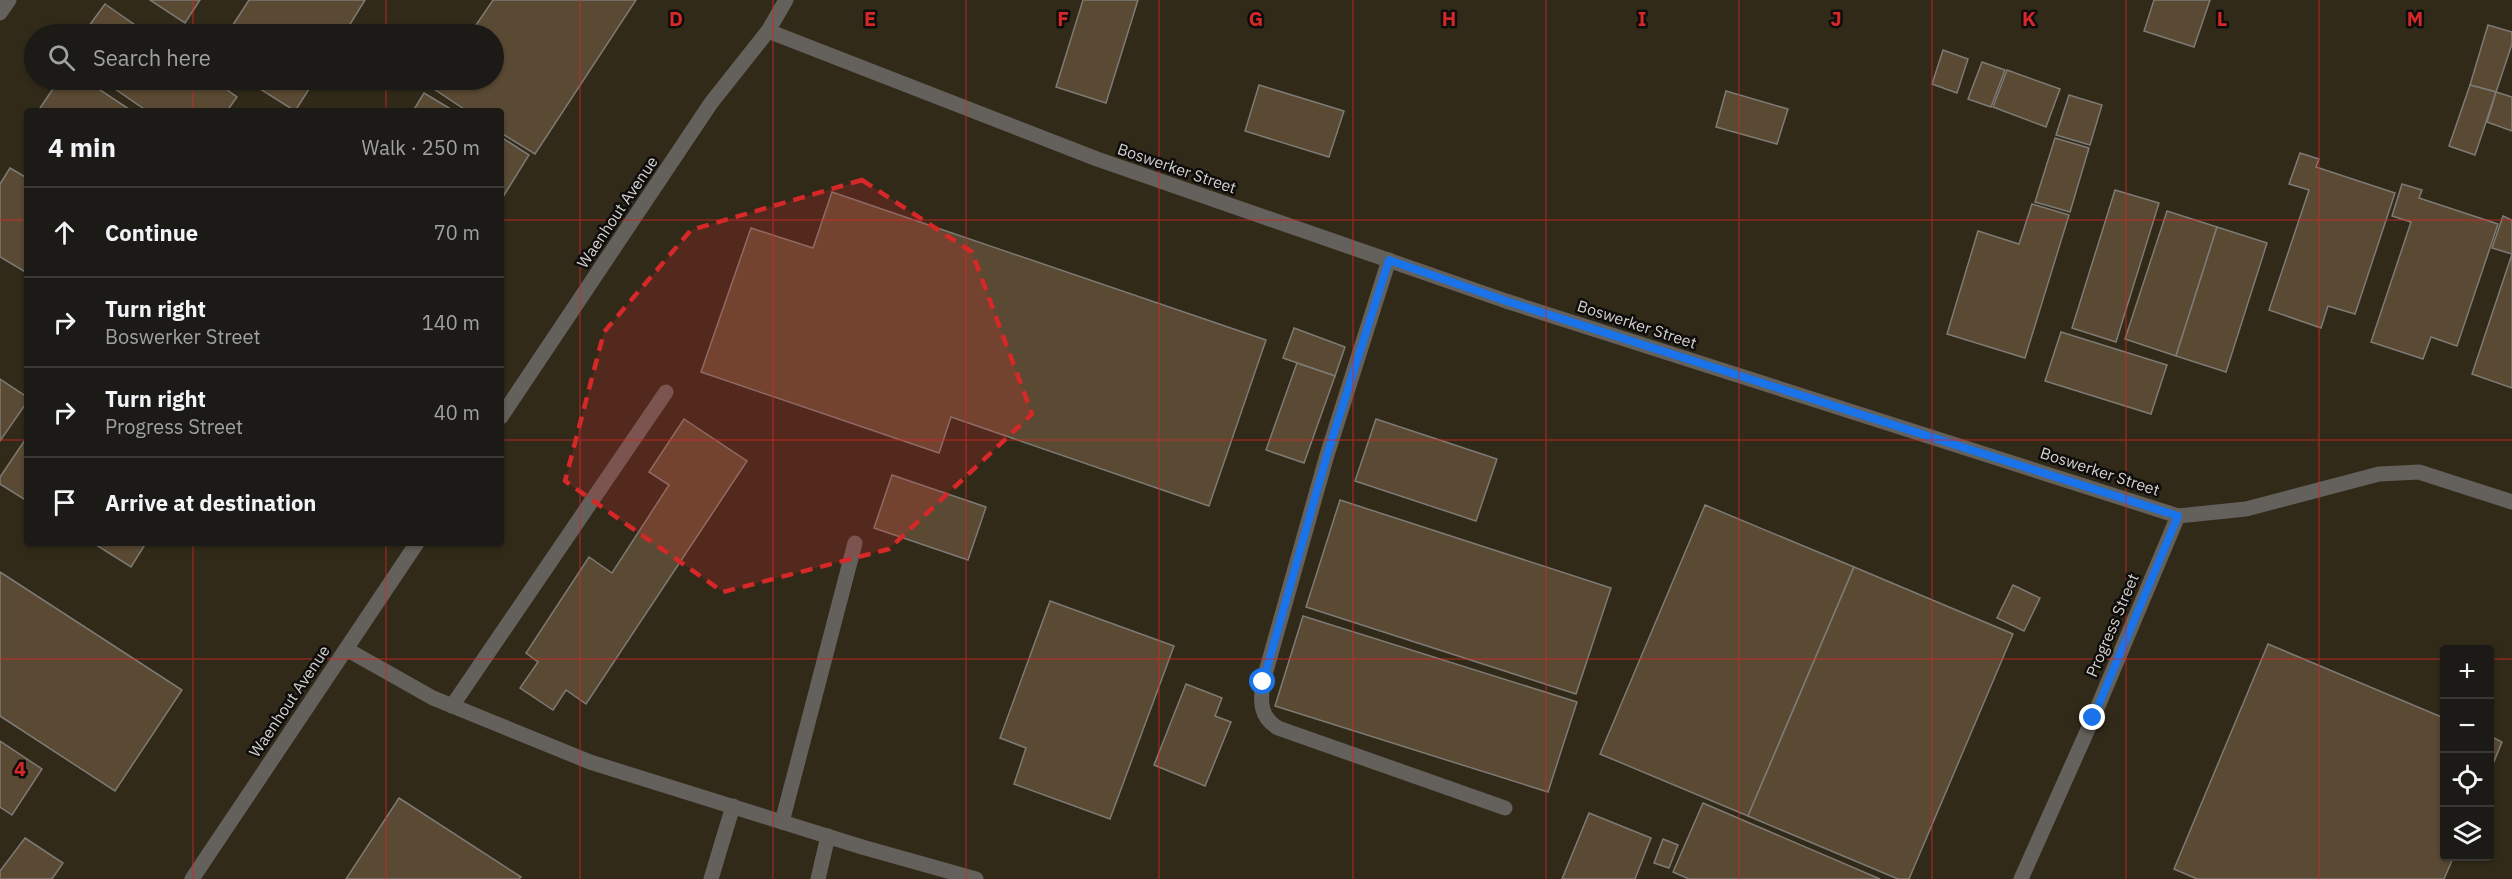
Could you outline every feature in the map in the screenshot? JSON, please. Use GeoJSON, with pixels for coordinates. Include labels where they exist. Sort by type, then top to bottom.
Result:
{"type":"FeatureCollection","features":[{"type":"Feature","properties":{"kind":"street"},"geometry":{"type":"LineString","coordinates":[[0,13],[9,0]]}},
{"type":"Feature","properties":{"kind":"street","name":"Waenhout Avenue"},"geometry":{"type":"LineString","coordinates":[[504,413],[711,103],[768,31],[786,0]]}},
{"type":"Feature","properties":{"kind":"street","name":"Boswerker Street"},"geometry":{"type":"LineString","coordinates":[[768,31],[1097,159],[1506,301],[2178,516],[2246,509],[2379,474],[2420,472],[2512,502]]}},
{"type":"Feature","properties":{"kind":"street"},"geometry":{"type":"LineString","coordinates":[[1389,260],[1327,455],[1263,682],[1262,710],[1267,721],[1278,728],[1505,808]]}},
{"type":"Feature","properties":{"kind":"street"},"geometry":{"type":"LineString","coordinates":[[452,706],[666,392]]}},
{"type":"Feature","properties":{"kind":"street","name":"Progress Street"},"geometry":{"type":"LineString","coordinates":[[2021,879],[2093,718],[2178,516]]}},
{"type":"Feature","properties":{"kind":"street"},"geometry":{"type":"LineString","coordinates":[[782,822],[855,543]]}},
{"type":"Feature","properties":{"kind":"street","name":"Waenhout Avenue"},"geometry":{"type":"LineString","coordinates":[[192,879],[415,546]]}},
{"type":"Feature","properties":{"kind":"street"},"geometry":{"type":"LineString","coordinates":[[346,649],[452,706],[590,762],[976,879]]}},
{"type":"Feature","properties":{"kind":"street"},"geometry":{"type":"LineString","coordinates":[[711,879],[733,806]]}},
{"type":"Feature","properties":{"kind":"street"},"geometry":{"type":"LineString","coordinates":[[818,879],[828,836]]}},
{"type":"Feature","properties":{"kind":"highlighted area"},"geometry":{"type":"Polygon","coordinates":[[[862,180],[972,252],[1032,414],[889,549],[723,592],[565,481],[604,332],[691,230],[862,180]]]}},
{"type":"Feature","properties":{"kind":"shaded area"},"geometry":{"type":"Polygon","coordinates":[[[0,0],[2512,0],[2512,879],[0,879],[0,0]]]}},
{"type":"Feature","properties":{"kind":"building"},"geometry":{"type":"Polygon","coordinates":[[[150,0],[200,0],[185,23],[150,0]]]}},
{"type":"Feature","properties":{"kind":"building"},"geometry":{"type":"Polygon","coordinates":[[[249,0],[365,0],[350,24],[233,24],[249,0]]]}},
{"type":"Feature","properties":{"kind":"building"},"geometry":{"type":"Polygon","coordinates":[[[493,0],[636,0],[535,154],[504,135],[504,108],[462,108],[436,90],[504,90],[504,24],[477,24],[493,0]]]}},
{"type":"Feature","properties":{"kind":"building"},"geometry":{"type":"Polygon","coordinates":[[[1083,0],[1138,0],[1106,103],[1056,87],[1083,0]]]}},
{"type":"Feature","properties":{"kind":"building"},"geometry":{"type":"Polygon","coordinates":[[[2154,0],[2210,0],[2194,47],[2144,31],[2154,0]]]}},
{"type":"Feature","properties":{"kind":"building"},"geometry":{"type":"Polygon","coordinates":[[[105,4],[134,24],[90,24],[105,4]]]}},
{"type":"Feature","properties":{"kind":"building"},"geometry":{"type":"Polygon","coordinates":[[[2488,25],[2512,32],[2512,44],[2496,92],[2470,85],[2488,25]]]}},
{"type":"Feature","properties":{"kind":"building"},"geometry":{"type":"Polygon","coordinates":[[[1943,50],[1968,59],[1957,93],[1932,84],[1943,50]]]}},
{"type":"Feature","properties":{"kind":"building"},"geometry":{"type":"Polygon","coordinates":[[[1982,62],[2005,70],[1991,107],[1968,99],[1982,62]]]}},
{"type":"Feature","properties":{"kind":"building"},"geometry":{"type":"Polygon","coordinates":[[[2007,70],[2060,89],[2046,127],[1993,107],[2007,70]]]}},
{"type":"Feature","properties":{"kind":"building"},"geometry":{"type":"Polygon","coordinates":[[[1259,85],[1344,111],[1329,157],[1245,131],[1259,85]]]}},
{"type":"Feature","properties":{"kind":"building"},"geometry":{"type":"Polygon","coordinates":[[[2470,85],[2496,92],[2475,155],[2449,146],[2470,85]]]}},
{"type":"Feature","properties":{"kind":"building"},"geometry":{"type":"Polygon","coordinates":[[[52,90],[100,90],[127,108],[40,108],[52,90]]]}},
{"type":"Feature","properties":{"kind":"building"},"geometry":{"type":"Polygon","coordinates":[[[117,90],[227,90],[237,97],[229,108],[143,108],[117,90]]]}},
{"type":"Feature","properties":{"kind":"building"},"geometry":{"type":"Polygon","coordinates":[[[262,90],[309,90],[297,108],[290,108],[262,90]]]}},
{"type":"Feature","properties":{"kind":"building"},"geometry":{"type":"Polygon","coordinates":[[[1726,91],[1788,109],[1777,144],[1716,127],[1726,91]]]}},
{"type":"Feature","properties":{"kind":"building"},"geometry":{"type":"Polygon","coordinates":[[[2496,92],[2512,97],[2512,131],[2487,122],[2496,92]]]}},
{"type":"Feature","properties":{"kind":"building"},"geometry":{"type":"Polygon","coordinates":[[[424,93],[449,108],[415,108],[424,93]]]}},
{"type":"Feature","properties":{"kind":"building"},"geometry":{"type":"Polygon","coordinates":[[[2069,95],[2102,105],[2090,145],[2056,135],[2069,95]]]}},
{"type":"Feature","properties":{"kind":"building"},"geometry":{"type":"Polygon","coordinates":[[[2055,138],[2089,148],[2070,212],[2035,202],[2055,138]]]}},
{"type":"Feature","properties":{"kind":"building"},"geometry":{"type":"Polygon","coordinates":[[[504,139],[529,155],[504,195],[504,139]]]}},
{"type":"Feature","properties":{"kind":"building"},"geometry":{"type":"Polygon","coordinates":[[[2300,153],[2319,159],[2316,167],[2395,193],[2355,314],[2328,306],[2321,328],[2269,310],[2309,190],[2289,184],[2300,153]]]}},
{"type":"Feature","properties":{"kind":"building"},"geometry":{"type":"Polygon","coordinates":[[[10,168],[24,176],[24,271],[0,257],[0,184],[10,168]]]}},
{"type":"Feature","properties":{"kind":"building"},"geometry":{"type":"Polygon","coordinates":[[[2402,184],[2422,190],[2419,198],[2498,224],[2457,346],[2431,337],[2423,359],[2371,342],[2411,222],[2392,216],[2402,184]]]}},
{"type":"Feature","properties":{"kind":"building"},"geometry":{"type":"Polygon","coordinates":[[[2115,190],[2159,203],[2116,342],[2072,328],[2115,190]]]}},
{"type":"Feature","properties":{"kind":"building"},"geometry":{"type":"Polygon","coordinates":[[[832,192],[1266,340],[1209,506],[951,417],[939,453],[701,372],[751,228],[813,248],[832,192]]]}},
{"type":"Feature","properties":{"kind":"building"},"geometry":{"type":"Polygon","coordinates":[[[2032,204],[2069,215],[2025,358],[1947,334],[1978,231],[2019,244],[2032,204]]]}},
{"type":"Feature","properties":{"kind":"building"},"geometry":{"type":"Polygon","coordinates":[[[2167,211],[2217,227],[2176,356],[2125,339],[2167,211]]]}},
{"type":"Feature","properties":{"kind":"building"},"geometry":{"type":"Polygon","coordinates":[[[2503,216],[2512,220],[2512,254],[2492,248],[2503,216]]]}},
{"type":"Feature","properties":{"kind":"building"},"geometry":{"type":"Polygon","coordinates":[[[2217,227],[2267,243],[2226,372],[2176,356],[2217,227]]]}},
{"type":"Feature","properties":{"kind":"building"},"geometry":{"type":"Polygon","coordinates":[[[2512,254],[2512,388],[2472,374],[2512,254]]]}},
{"type":"Feature","properties":{"kind":"building"},"geometry":{"type":"Polygon","coordinates":[[[1294,328],[1345,347],[1335,376],[1283,358],[1294,328]]]}},
{"type":"Feature","properties":{"kind":"building"},"geometry":{"type":"Polygon","coordinates":[[[2061,332],[2167,365],[2151,414],[2045,381],[2061,332]]]}},
{"type":"Feature","properties":{"kind":"building"},"geometry":{"type":"Polygon","coordinates":[[[1297,363],[1335,376],[1304,463],[1266,450],[1297,363]]]}},
{"type":"Feature","properties":{"kind":"building"},"geometry":{"type":"Polygon","coordinates":[[[0,379],[24,395],[24,406],[0,441],[0,379]]]}},
{"type":"Feature","properties":{"kind":"building"},"geometry":{"type":"Polygon","coordinates":[[[684,419],[747,461],[586,704],[566,690],[553,710],[520,688],[538,662],[526,653],[589,557],[612,573],[669,485],[649,472],[684,419]]]}},
{"type":"Feature","properties":{"kind":"building"},"geometry":{"type":"Polygon","coordinates":[[[1376,419],[1497,459],[1476,521],[1355,481],[1376,419]]]}},
{"type":"Feature","properties":{"kind":"building"},"geometry":{"type":"Polygon","coordinates":[[[24,441],[24,499],[0,484],[0,477],[24,441]]]}},
{"type":"Feature","properties":{"kind":"building"},"geometry":{"type":"Polygon","coordinates":[[[892,475],[986,507],[968,560],[874,528],[892,475]]]}},
{"type":"Feature","properties":{"kind":"building"},"geometry":{"type":"Polygon","coordinates":[[[1340,500],[1611,588],[1576,694],[1306,607],[1340,500]]]}},
{"type":"Feature","properties":{"kind":"building"},"geometry":{"type":"Polygon","coordinates":[[[1705,505],[1854,567],[1748,816],[1600,754],[1705,505]]]}},
{"type":"Feature","properties":{"kind":"building"},"geometry":{"type":"Polygon","coordinates":[[[98,546],[144,546],[131,567],[98,546]]]}},
{"type":"Feature","properties":{"kind":"building"},"geometry":{"type":"Polygon","coordinates":[[[1854,567],[2013,634],[1909,879],[1898,879],[1748,816],[1854,567]]]}},
{"type":"Feature","properties":{"kind":"building"},"geometry":{"type":"Polygon","coordinates":[[[0,572],[182,690],[115,791],[0,716],[0,572]]]}},
{"type":"Feature","properties":{"kind":"building"},"geometry":{"type":"Polygon","coordinates":[[[2013,585],[2040,598],[2024,631],[1997,618],[2013,585]]]}},
{"type":"Feature","properties":{"kind":"building"},"geometry":{"type":"Polygon","coordinates":[[[1050,601],[1174,646],[1110,819],[1014,784],[1026,748],[1000,738],[1050,601]]]}},
{"type":"Feature","properties":{"kind":"building"},"geometry":{"type":"Polygon","coordinates":[[[1303,616],[1577,702],[1548,792],[1275,706],[1303,616]]]}},
{"type":"Feature","properties":{"kind":"building"},"geometry":{"type":"Polygon","coordinates":[[[2268,644],[2440,716],[2440,861],[2452,861],[2444,879],[2197,879],[2174,869],[2268,644]]]}},
{"type":"Feature","properties":{"kind":"building"},"geometry":{"type":"Polygon","coordinates":[[[1186,684],[1222,698],[1215,716],[1231,722],[1205,786],[1154,765],[1186,684]]]}},
{"type":"Feature","properties":{"kind":"building"},"geometry":{"type":"Polygon","coordinates":[[[2494,738],[2502,742],[2494,761],[2494,738]]]}},
{"type":"Feature","properties":{"kind":"building"},"geometry":{"type":"Polygon","coordinates":[[[0,741],[42,769],[12,815],[0,807],[0,741]]]}},
{"type":"Feature","properties":{"kind":"building"},"geometry":{"type":"Polygon","coordinates":[[[399,798],[521,877],[519,879],[346,879],[399,798]]]}},
{"type":"Feature","properties":{"kind":"building"},"geometry":{"type":"Polygon","coordinates":[[[1703,803],[1880,879],[1689,879],[1673,872],[1703,803]]]}},
{"type":"Feature","properties":{"kind":"building"},"geometry":{"type":"Polygon","coordinates":[[[1589,813],[1651,838],[1635,879],[1562,879],[1589,813]]]}},
{"type":"Feature","properties":{"kind":"building"},"geometry":{"type":"Polygon","coordinates":[[[25,838],[63,863],[52,879],[0,879],[0,871],[25,838]]]}},
{"type":"Feature","properties":{"kind":"building"},"geometry":{"type":"Polygon","coordinates":[[[1663,839],[1678,845],[1669,868],[1654,863],[1663,839]]]}},
{"type":"Feature","properties":{"kind":"route"},"geometry":{"type":"LineString","coordinates":[[1263,682],[1327,455],[1389,260],[1506,301],[2094,487],[2178,516],[2093,718]]}}]}
